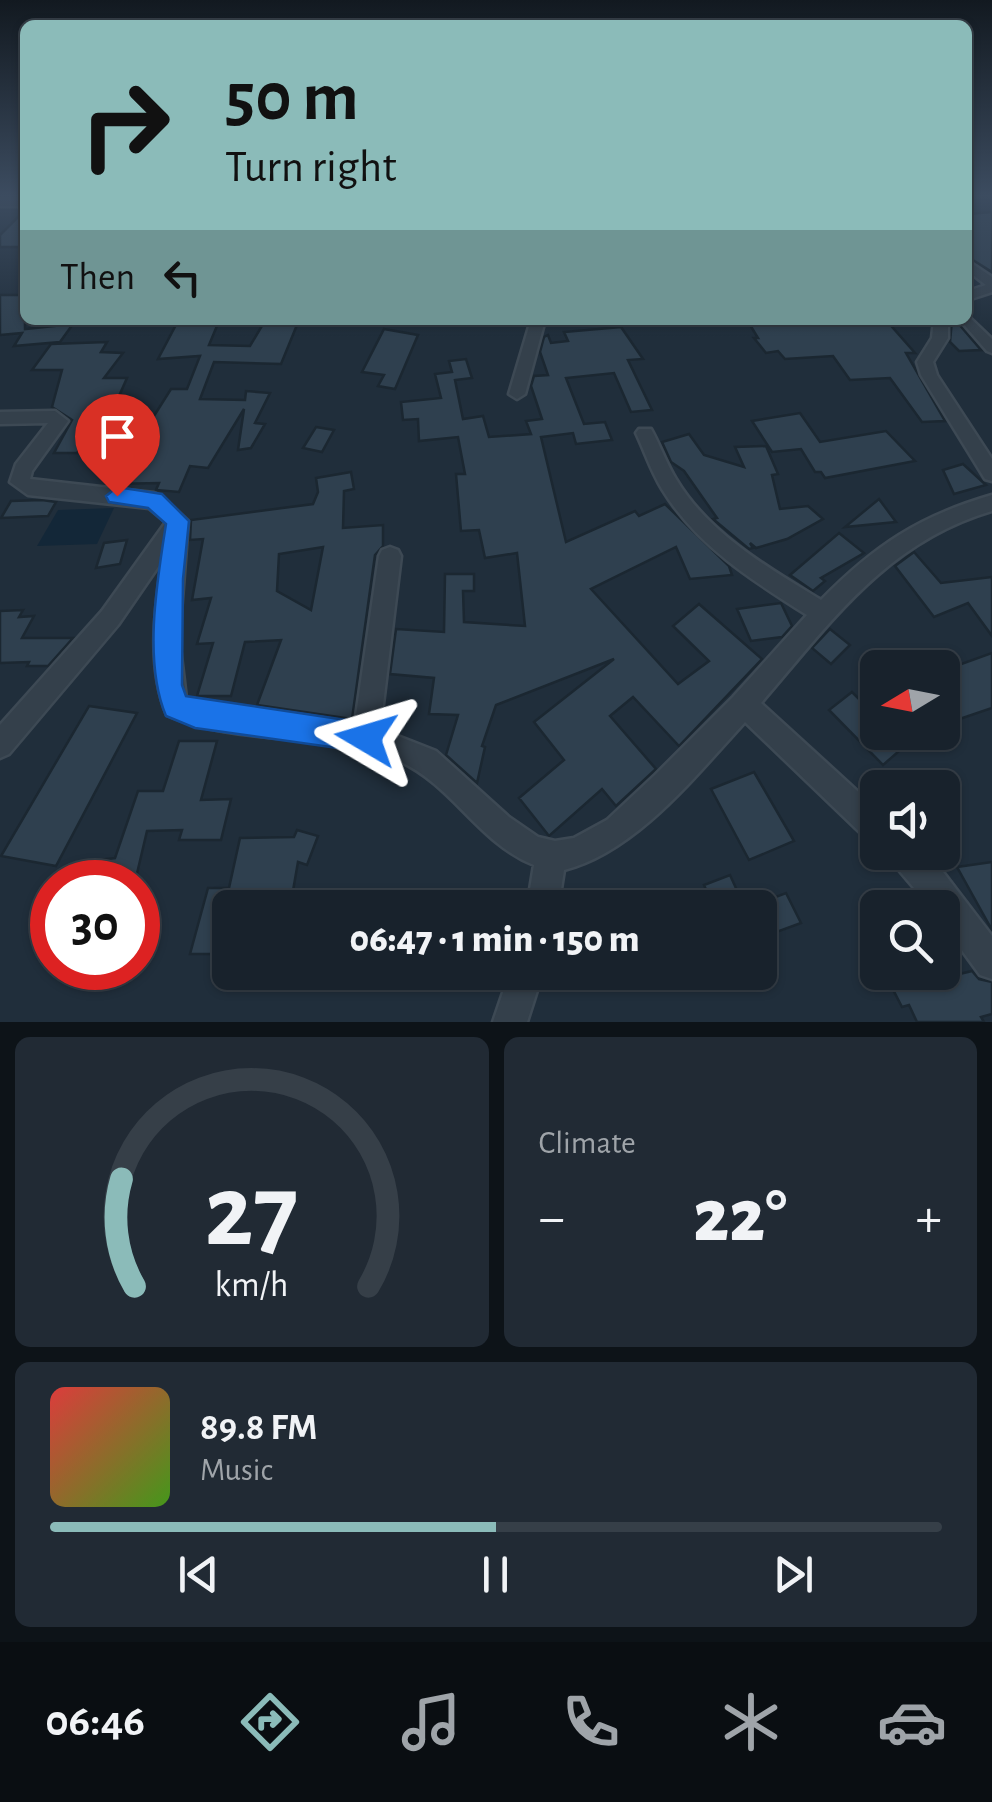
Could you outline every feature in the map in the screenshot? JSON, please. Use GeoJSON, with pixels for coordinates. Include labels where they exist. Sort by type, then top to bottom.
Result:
{"type":"FeatureCollection","features":[{"type":"Feature","properties":{"kind":"street"},"geometry":{"type":"LineString","coordinates":[[972,268],[992,285]]}},
{"type":"Feature","properties":{"kind":"street"},"geometry":{"type":"LineString","coordinates":[[518,394],[537,325]]}},
{"type":"Feature","properties":{"kind":"street"},"geometry":{"type":"LineString","coordinates":[[941,325],[940,338],[925,362],[929,375],[992,474]]}},
{"type":"Feature","properties":{"kind":"street"},"geometry":{"type":"LineString","coordinates":[[971,325],[992,348]]}},
{"type":"Feature","properties":{"kind":"street"},"geometry":{"type":"LineString","coordinates":[[0,418],[56,417],[59,421],[24,470],[20,482],[28,488],[154,500],[178,521]]}},
{"type":"Feature","properties":{"kind":"street"},"geometry":{"type":"LineString","coordinates":[[645,434],[672,489],[716,537],[745,564],[821,612]]}},
{"type":"Feature","properties":{"kind":"street"},"geometry":{"type":"LineString","coordinates":[[178,521],[170,579],[168,685],[176,706],[213,717],[366,738],[426,762],[519,841],[551,856],[592,846],[617,830],[744,704],[821,612],[907,540],[962,510],[992,503]]}},
{"type":"Feature","properties":{"kind":"street"},"geometry":{"type":"LineString","coordinates":[[0,745],[110,618],[178,521]]}},
{"type":"Feature","properties":{"kind":"street"},"geometry":{"type":"LineString","coordinates":[[366,738],[390,556]]}},
{"type":"Feature","properties":{"kind":"street"},"geometry":{"type":"LineString","coordinates":[[744,704],[860,813]]}},
{"type":"Feature","properties":{"kind":"street"},"geometry":{"type":"LineString","coordinates":[[545,890],[551,856]]}},
{"type":"Feature","properties":{"kind":"street"},"geometry":{"type":"LineString","coordinates":[[921,870],[992,962]]}},
{"type":"Feature","properties":{"kind":"street"},"geometry":{"type":"LineString","coordinates":[[510,1022],[521,990]]}},
{"type":"Feature","properties":{"kind":"water"},"geometry":{"type":"Polygon","coordinates":[[[114,508],[97,544],[37,546],[58,510],[114,508]]]}},
{"type":"Feature","properties":{"kind":"building"},"geometry":{"type":"Polygon","coordinates":[[[0,242],[20,242],[20,247],[0,247],[0,242]]]}},
{"type":"Feature","properties":{"kind":"building"},"geometry":{"type":"Polygon","coordinates":[[[972,242],[992,242],[992,272],[972,260],[972,242]]]}},
{"type":"Feature","properties":{"kind":"building"},"geometry":{"type":"Polygon","coordinates":[[[0,295],[20,295],[20,325],[25,325],[25,329],[72,325],[60,342],[14,346],[22,333],[0,335],[0,295]]]}},
{"type":"Feature","properties":{"kind":"building"},"geometry":{"type":"Polygon","coordinates":[[[176,325],[217,325],[209,345],[250,346],[262,325],[297,325],[281,364],[214,362],[200,399],[245,400],[246,391],[270,393],[255,423],[265,424],[251,448],[238,450],[244,409],[208,468],[190,466],[179,492],[156,490],[159,483],[111,484],[171,389],[187,389],[200,356],[158,359],[176,325]]]}},
{"type":"Feature","properties":{"kind":"building"},"geometry":{"type":"Polygon","coordinates":[[[750,325],[890,325],[915,353],[906,353],[945,421],[922,422],[890,378],[850,380],[833,356],[785,359],[778,351],[766,353],[754,338],[758,338],[750,325]]]}},
{"type":"Feature","properties":{"kind":"building"},"geometry":{"type":"Polygon","coordinates":[[[952,325],[960,325],[981,350],[959,351],[950,342],[952,325]]]}},
{"type":"Feature","properties":{"kind":"building"},"geometry":{"type":"Polygon","coordinates":[[[621,327],[643,359],[628,360],[652,410],[631,412],[614,373],[566,378],[584,424],[605,422],[612,440],[576,444],[573,433],[541,437],[566,542],[635,511],[639,516],[665,504],[729,566],[732,575],[690,579],[676,547],[591,589],[678,684],[709,661],[673,626],[699,604],[762,659],[679,746],[633,697],[610,716],[656,769],[616,806],[602,789],[549,836],[519,798],[564,760],[534,722],[614,659],[496,705],[482,746],[485,747],[477,783],[446,755],[458,715],[429,714],[434,678],[390,674],[396,629],[444,632],[445,574],[474,574],[474,591],[463,591],[464,622],[525,626],[517,553],[485,558],[479,530],[461,531],[456,474],[465,474],[458,437],[419,441],[418,419],[403,420],[401,402],[441,398],[435,374],[452,372],[449,361],[466,359],[472,378],[455,380],[463,419],[483,416],[489,437],[531,434],[526,421],[542,419],[531,386],[534,376],[548,375],[540,352],[544,337],[548,335],[551,343],[568,341],[564,332],[621,327]]]}},
{"type":"Feature","properties":{"kind":"building"},"geometry":{"type":"Polygon","coordinates":[[[384,329],[418,335],[395,389],[378,386],[384,375],[362,372],[384,329]]]}},
{"type":"Feature","properties":{"kind":"building"},"geometry":{"type":"Polygon","coordinates":[[[107,342],[101,352],[123,353],[104,378],[127,378],[119,396],[77,453],[54,453],[72,420],[52,407],[62,370],[32,370],[51,344],[107,342]]]}},
{"type":"Feature","properties":{"kind":"building"},"geometry":{"type":"Polygon","coordinates":[[[800,413],[820,442],[886,431],[915,461],[825,478],[821,472],[815,472],[801,449],[772,452],[752,421],[800,413]]]}},
{"type":"Feature","properties":{"kind":"building"},"geometry":{"type":"Polygon","coordinates":[[[316,427],[334,430],[322,452],[303,448],[316,427]]]}},
{"type":"Feature","properties":{"kind":"building"},"geometry":{"type":"Polygon","coordinates":[[[689,434],[704,455],[744,467],[735,447],[766,446],[778,474],[772,475],[780,509],[808,506],[823,519],[787,539],[756,548],[750,543],[753,548],[749,549],[713,519],[717,518],[684,471],[671,462],[662,442],[689,434]]]}},
{"type":"Feature","properties":{"kind":"building"},"geometry":{"type":"Polygon","coordinates":[[[963,464],[986,485],[954,494],[943,470],[963,464]]]}},
{"type":"Feature","properties":{"kind":"building"},"geometry":{"type":"Polygon","coordinates":[[[351,472],[354,489],[344,491],[343,528],[383,525],[383,546],[375,555],[352,719],[257,705],[281,640],[245,642],[231,696],[197,696],[213,643],[197,644],[211,598],[192,600],[203,539],[190,540],[191,520],[313,504],[318,492],[316,478],[351,472]],[[323,547],[279,554],[277,591],[311,610],[323,547]]]}},
{"type":"Feature","properties":{"kind":"building"},"geometry":{"type":"Polygon","coordinates":[[[879,499],[896,522],[845,527],[879,499]]]}},
{"type":"Feature","properties":{"kind":"building"},"geometry":{"type":"Polygon","coordinates":[[[11,501],[56,502],[48,516],[1,518],[11,501]]]}},
{"type":"Feature","properties":{"kind":"building"},"geometry":{"type":"Polygon","coordinates":[[[839,533],[864,553],[821,578],[825,581],[813,591],[790,575],[839,533]]]}},
{"type":"Feature","properties":{"kind":"building"},"geometry":{"type":"Polygon","coordinates":[[[127,540],[120,564],[96,568],[104,543],[127,540]]]}},
{"type":"Feature","properties":{"kind":"building"},"geometry":{"type":"Polygon","coordinates":[[[914,552],[941,583],[992,577],[992,636],[968,603],[934,617],[895,566],[914,552]]]}},
{"type":"Feature","properties":{"kind":"building"},"geometry":{"type":"Polygon","coordinates":[[[781,603],[792,626],[782,637],[751,641],[737,609],[781,603]]]}},
{"type":"Feature","properties":{"kind":"building"},"geometry":{"type":"Polygon","coordinates":[[[23,610],[19,617],[34,616],[22,638],[73,638],[48,666],[0,663],[0,611],[23,610]]]}},
{"type":"Feature","properties":{"kind":"building"},"geometry":{"type":"Polygon","coordinates":[[[830,629],[850,645],[831,664],[812,648],[830,629]]]}},
{"type":"Feature","properties":{"kind":"building"},"geometry":{"type":"Polygon","coordinates":[[[992,653],[992,708],[960,719],[960,665],[992,653]]]}},
{"type":"Feature","properties":{"kind":"building"},"geometry":{"type":"Polygon","coordinates":[[[852,692],[860,700],[860,742],[829,710],[852,692]]]}},
{"type":"Feature","properties":{"kind":"building"},"geometry":{"type":"Polygon","coordinates":[[[89,706],[137,713],[59,860],[30,861],[1,856],[89,706]]]}},
{"type":"Feature","properties":{"kind":"building"},"geometry":{"type":"Polygon","coordinates":[[[179,741],[217,741],[201,800],[231,799],[221,840],[179,840],[182,830],[147,831],[140,860],[99,860],[115,858],[138,791],[163,791],[179,741]]]}},
{"type":"Feature","properties":{"kind":"building"},"geometry":{"type":"Polygon","coordinates":[[[868,750],[900,750],[883,765],[868,750]]]}},
{"type":"Feature","properties":{"kind":"building"},"geometry":{"type":"Polygon","coordinates":[[[754,772],[794,841],[749,860],[711,789],[754,772]]]}},
{"type":"Feature","properties":{"kind":"building"},"geometry":{"type":"Polygon","coordinates":[[[297,830],[318,836],[307,865],[298,862],[293,890],[212,890],[212,954],[190,954],[208,888],[229,888],[240,838],[294,837],[297,830]]]}},
{"type":"Feature","properties":{"kind":"building"},"geometry":{"type":"Polygon","coordinates":[[[992,862],[992,930],[959,870],[960,867],[992,862]]]}},
{"type":"Feature","properties":{"kind":"building"},"geometry":{"type":"Polygon","coordinates":[[[730,875],[737,890],[706,890],[704,885],[730,875]]]}},
{"type":"Feature","properties":{"kind":"building"},"geometry":{"type":"Polygon","coordinates":[[[786,893],[801,923],[777,932],[777,896],[786,893]]]}},
{"type":"Feature","properties":{"kind":"building"},"geometry":{"type":"Polygon","coordinates":[[[972,971],[979,979],[992,982],[992,1014],[981,1017],[984,1022],[917,1022],[909,1005],[902,1007],[893,990],[960,990],[960,974],[972,971]]]}},
{"type":"Feature","properties":{"kind":"route"},"geometry":{"type":"LineString","coordinates":[[117,496],[154,500],[178,521],[170,579],[168,685],[176,706],[195,714],[366,738]]}}]}
